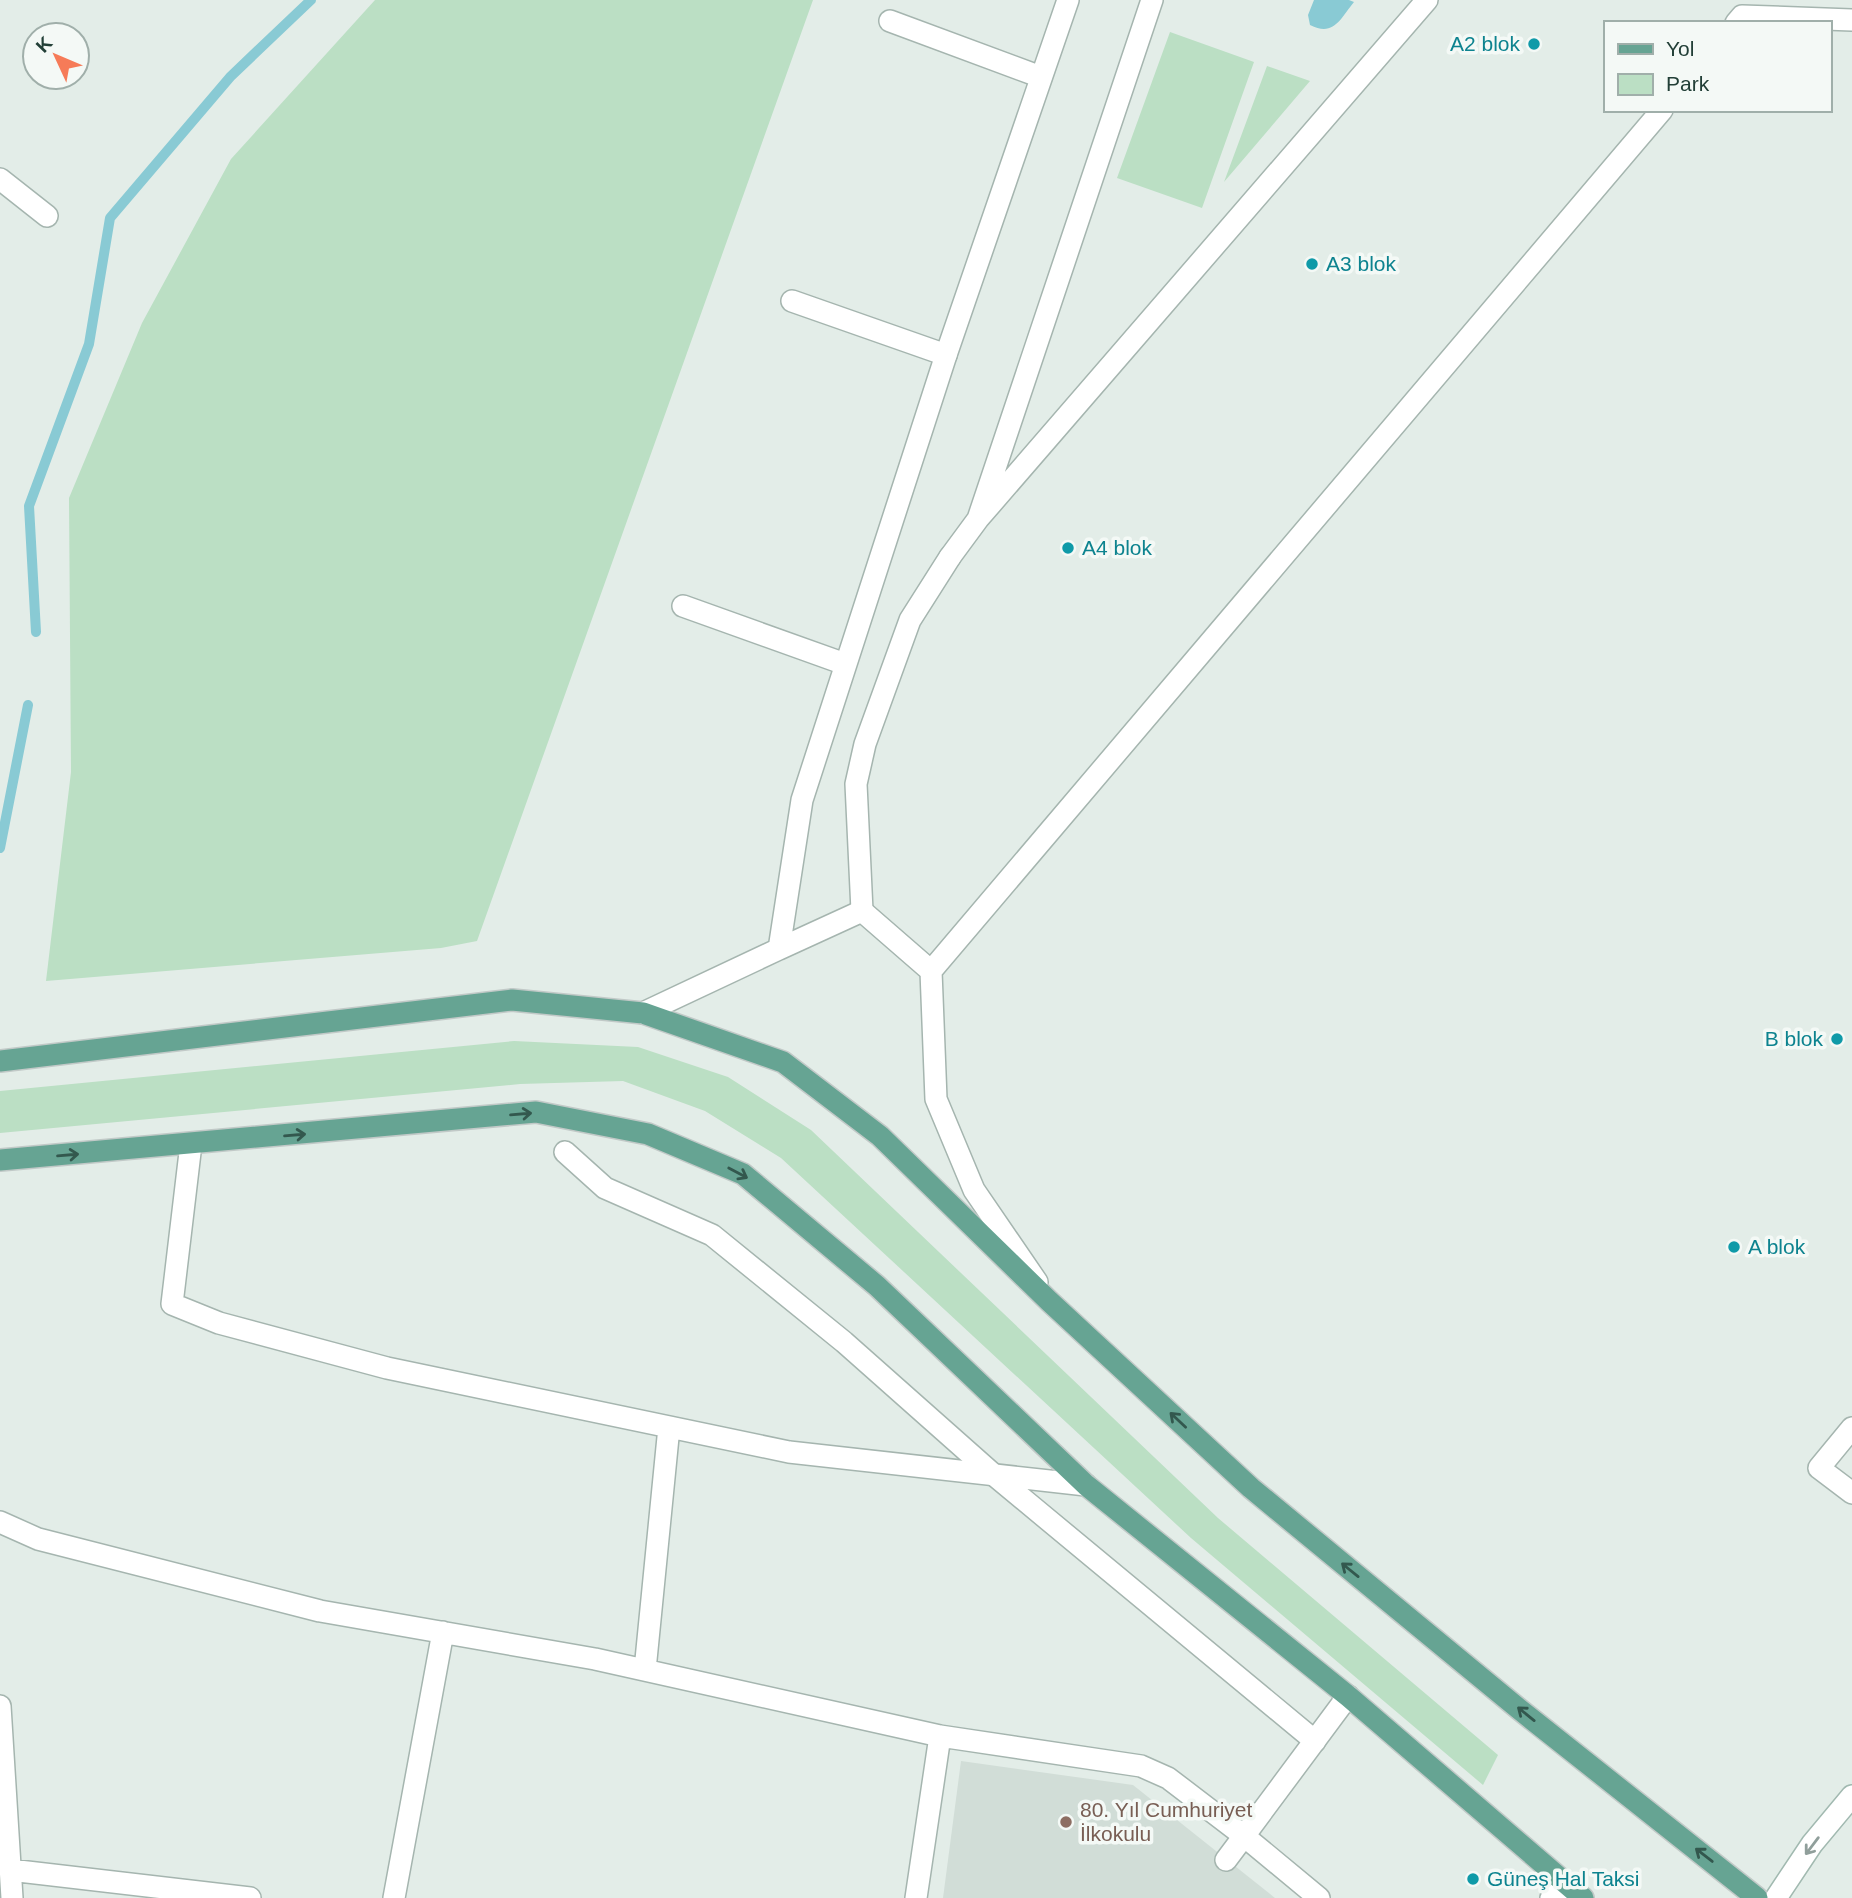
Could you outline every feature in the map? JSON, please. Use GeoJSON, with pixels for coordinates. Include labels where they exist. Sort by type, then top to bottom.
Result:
{"type":"FeatureCollection","features":[{"type":"Feature","properties":{"kind":"main road"},"geometry":{"type":"LineString","coordinates":[[0,1061],[512,1000],[643,1013],[783,1062],[880,1136],[1049,1301],[1251,1488],[1519,1709],[1757,1898]]}},
{"type":"Feature","properties":{"kind":"main road"},"geometry":{"type":"LineString","coordinates":[[0,1160],[536,1112],[648,1134],[743,1174],[877,1286],[1086,1485],[1348,1696],[1570,1895]]}},
{"type":"Feature","properties":{"kind":"street"},"geometry":{"type":"LineString","coordinates":[[779,949],[802,800],[946,355],[1068,0]]}},
{"type":"Feature","properties":{"kind":"street"},"geometry":{"type":"LineString","coordinates":[[978,519],[1152,0]]}},
{"type":"Feature","properties":{"kind":"street"},"geometry":{"type":"LineString","coordinates":[[931,971],[862,911],[856,784],[865,744],[911,620],[950,557],[978,519],[1427,0]]}},
{"type":"Feature","properties":{"kind":"street"},"geometry":{"type":"LineString","coordinates":[[1738,21],[1742,16],[1852,20]]}},
{"type":"Feature","properties":{"kind":"street"},"geometry":{"type":"LineString","coordinates":[[890,21],[1041,77]]}},
{"type":"Feature","properties":{"kind":"street"},"geometry":{"type":"LineString","coordinates":[[1049,1301],[974,1190],[936,1099],[931,971],[1660,112]]}},
{"type":"Feature","properties":{"kind":"street"},"geometry":{"type":"LineString","coordinates":[[0,178],[47,216]]}},
{"type":"Feature","properties":{"kind":"street"},"geometry":{"type":"LineString","coordinates":[[792,301],[946,355]]}},
{"type":"Feature","properties":{"kind":"street"},"geometry":{"type":"LineString","coordinates":[[683,606],[845,664]]}},
{"type":"Feature","properties":{"kind":"street"},"geometry":{"type":"LineString","coordinates":[[643,1013],[862,911]]}},
{"type":"Feature","properties":{"kind":"street"},"geometry":{"type":"LineString","coordinates":[[191,1144],[172,1304],[219,1323],[387,1368],[789,1452],[1086,1485]]}},
{"type":"Feature","properties":{"kind":"street"},"geometry":{"type":"LineString","coordinates":[[565,1152],[605,1188],[712,1235],[844,1342],[995,1475],[1315,1741]]}},
{"type":"Feature","properties":{"kind":"street"},"geometry":{"type":"LineString","coordinates":[[645,1670],[669,1427]]}},
{"type":"Feature","properties":{"kind":"street"},"geometry":{"type":"LineString","coordinates":[[1852,1428],[1819,1468],[1852,1493]]}},
{"type":"Feature","properties":{"kind":"street"},"geometry":{"type":"LineString","coordinates":[[0,1522],[38,1539],[320,1611],[645,1670],[940,1736],[1141,1766],[1168,1779],[1244,1836],[1319,1898]]}},
{"type":"Feature","properties":{"kind":"street"},"geometry":{"type":"LineString","coordinates":[[394,1898],[443,1632]]}},
{"type":"Feature","properties":{"kind":"street"},"geometry":{"type":"LineString","coordinates":[[1226,1860],[1348,1696]]}},
{"type":"Feature","properties":{"kind":"street"},"geometry":{"type":"LineString","coordinates":[[0,1706],[12,1898]]}},
{"type":"Feature","properties":{"kind":"street"},"geometry":{"type":"LineString","coordinates":[[916,1898],[940,1736]]}},
{"type":"Feature","properties":{"kind":"street"},"geometry":{"type":"LineString","coordinates":[[1776,1898],[1812,1844],[1852,1797]]}},
{"type":"Feature","properties":{"kind":"street"},"geometry":{"type":"LineString","coordinates":[[10,1870],[250,1898]]}},
{"type":"Feature","properties":{"kind":"shaded area","name":"80. Yıl Cumhuriyet İlkokulu"},"geometry":{"type":"Polygon","coordinates":[[[961,1761],[1133,1785],[1275,1898],[943,1898],[961,1761]]]}},
{"type":"Feature","properties":{"kind":"green space"},"geometry":{"type":"Polygon","coordinates":[[[375,0],[813,0],[477,941],[441,948],[46,981],[71,772],[69,498],[142,323],[231,159],[375,0]]]}},
{"type":"Feature","properties":{"kind":"green space"},"geometry":{"type":"Polygon","coordinates":[[[1170,32],[1254,62],[1202,208],[1117,178],[1170,32]]]}},
{"type":"Feature","properties":{"kind":"green space"},"geometry":{"type":"Polygon","coordinates":[[[1267,66],[1310,81],[1224,182],[1267,66]]]}},
{"type":"Feature","properties":{"kind":"green space"},"geometry":{"type":"Polygon","coordinates":[[[514,1041],[638,1047],[728,1077],[811,1130],[1218,1518],[1498,1755],[1483,1785],[1191,1538],[781,1158],[705,1111],[623,1081],[520,1084],[0,1133],[0,1091],[514,1041]]]}},
{"type":"Feature","properties":{"kind":"water"},"geometry":{"type":"Polygon","coordinates":[[[1314,0],[1354,2],[1336,24],[1325,29],[1310,25],[1308,15],[1314,0]]]}},
{"type":"Feature","properties":{"kind":"waterway"},"geometry":{"type":"LineString","coordinates":[[36,632],[29,506],[89,344],[110,218],[231,76],[311,0]]}},
{"type":"Feature","properties":{"kind":"waterway"},"geometry":{"type":"LineString","coordinates":[[0,848],[28,705]]}},
{"type":"Feature","properties":{"kind":"place","name":"A2 blok"},"geometry":{"type":"Point","coordinates":[1534,44]}},
{"type":"Feature","properties":{"kind":"place","name":"A3 blok"},"geometry":{"type":"Point","coordinates":[1312,264]}},
{"type":"Feature","properties":{"kind":"place","name":"A4 blok"},"geometry":{"type":"Point","coordinates":[1068,548]}},
{"type":"Feature","properties":{"kind":"place","name":"B blok"},"geometry":{"type":"Point","coordinates":[1837,1039]}},
{"type":"Feature","properties":{"kind":"place","name":"A blok"},"geometry":{"type":"Point","coordinates":[1734,1247]}},
{"type":"Feature","properties":{"kind":"place","name":"80. Yıl Cumhuriyet İlkokulu"},"geometry":{"type":"Point","coordinates":[1066,1822]}},
{"type":"Feature","properties":{"kind":"place","name":"Güneş Hal Taksi"},"geometry":{"type":"Point","coordinates":[1473,1879]}}]}
